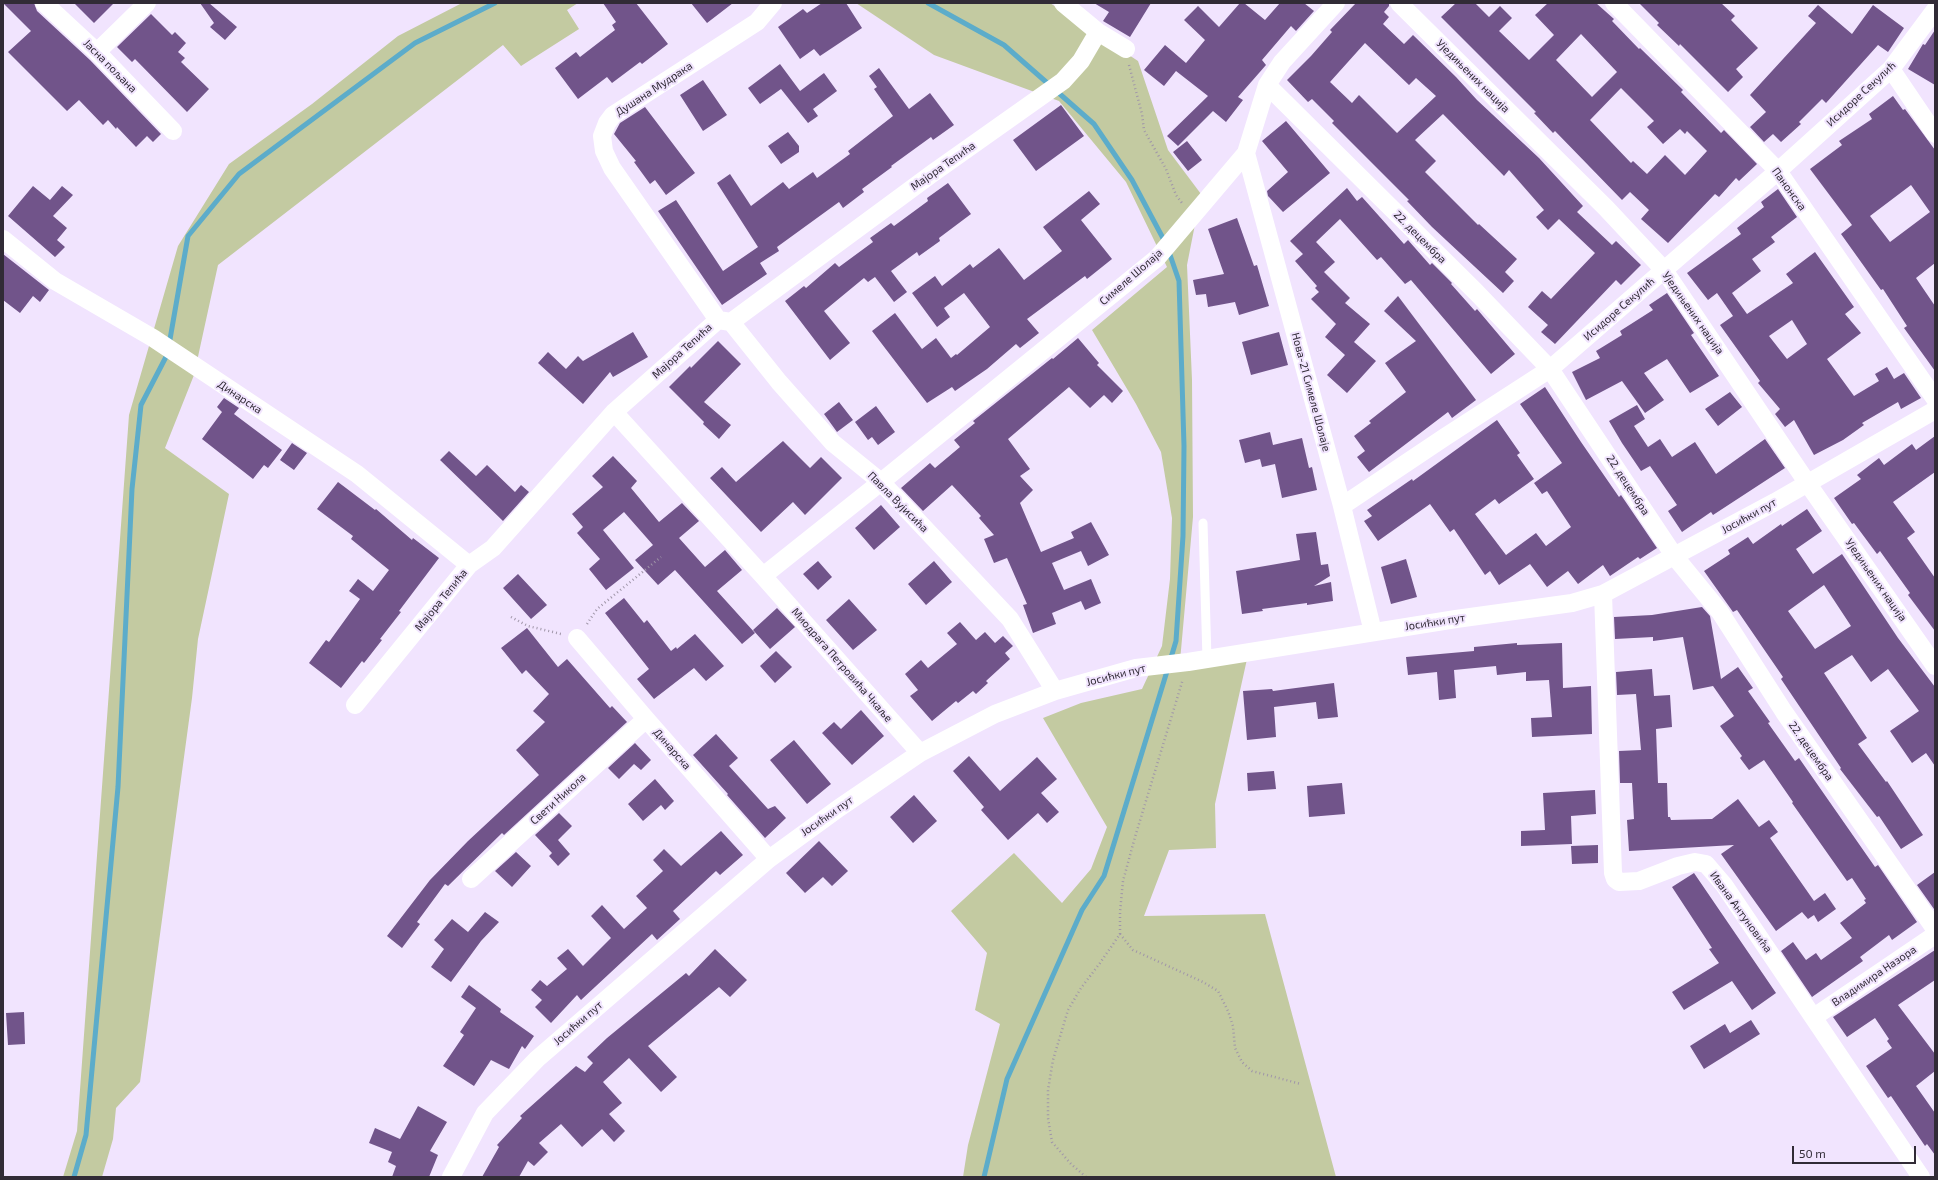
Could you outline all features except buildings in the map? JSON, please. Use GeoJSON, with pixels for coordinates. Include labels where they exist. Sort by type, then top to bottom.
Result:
{"type":"FeatureCollection","features":[{"type":"Feature","properties":{"kind":"street","name":"Јасна пољана"},"geometry":{"type":"LineString","coordinates":[[44,3],[97,52],[173,131]]}},
{"type":"Feature","properties":{"kind":"street"},"geometry":{"type":"LineString","coordinates":[[97,52],[147,3]]}},
{"type":"Feature","properties":{"kind":"street","name":"Душана Мудрака"},"geometry":{"type":"LineString","coordinates":[[724,321],[612,168],[604,151],[602,136],[607,123],[613,116],[757,22],[773,3]]}},
{"type":"Feature","properties":{"kind":"street"},"geometry":{"type":"LineString","coordinates":[[1062,3],[1098,32],[1126,49]]}},
{"type":"Feature","properties":{"kind":"street","name":"Симеле Шолаја"},"geometry":{"type":"LineString","coordinates":[[881,482],[1156,258],[1246,153],[1267,85],[1282,62],[1336,3]]}},
{"type":"Feature","properties":{"kind":"street","name":"Уједињених нација"},"geometry":{"type":"LineString","coordinates":[[1399,3],[1606,208],[1664,270],[1808,484],[1935,666]]}},
{"type":"Feature","properties":{"kind":"street","name":"Панонска"},"geometry":{"type":"LineString","coordinates":[[1614,3],[1778,171],[1935,399]]}},
{"type":"Feature","properties":{"kind":"street","name":"Исидоре Секулић"},"geometry":{"type":"LineString","coordinates":[[1342,506],[1444,437],[1550,369],[1778,171],[1891,69],[1935,10]]}},
{"type":"Feature","properties":{"kind":"street","name":"Мајора Тепића"},"geometry":{"type":"LineString","coordinates":[[355,705],[469,565],[493,548],[614,412],[724,321],[1063,81],[1081,61],[1098,32]]}},
{"type":"Feature","properties":{"kind":"street"},"geometry":{"type":"LineString","coordinates":[[1891,69],[1935,134]]}},
{"type":"Feature","properties":{"kind":"street","name":"22. децембра"},"geometry":{"type":"LineString","coordinates":[[1267,85],[1476,292],[1550,369],[1675,557],[1720,612],[1784,712],[1935,928]]}},
{"type":"Feature","properties":{"kind":"street","name":"Нова-21 Симеле Шолаје"},"geometry":{"type":"LineString","coordinates":[[1246,153],[1342,506],[1373,632]]}},
{"type":"Feature","properties":{"kind":"street","name":"Динарска"},"geometry":{"type":"LineString","coordinates":[[3,239],[55,281],[153,338],[225,388],[357,474],[469,565]]}},
{"type":"Feature","properties":{"kind":"street","name":"Павла Вујисића"},"geometry":{"type":"LineString","coordinates":[[724,321],[833,443],[881,482],[1010,619],[1055,691]]}},
{"type":"Feature","properties":{"kind":"street","name":"Јосићки пут"},"geometry":{"type":"LineString","coordinates":[[451,1177],[485,1114],[536,1059],[769,858],[920,753],[995,714],[1055,691],[1136,668],[1207,659],[1456,618],[1572,603],[1603,594],[1675,557],[1808,484],[1935,410]]}},
{"type":"Feature","properties":{"kind":"street","name":"Миодрага Петровића Чкаље"},"geometry":{"type":"LineString","coordinates":[[614,412],[763,576],[920,753]]}},
{"type":"Feature","properties":{"kind":"street"},"geometry":{"type":"LineString","coordinates":[[763,576],[881,482]]}},
{"type":"Feature","properties":{"kind":"street","name":"Ивана Антуновића"},"geometry":{"type":"LineString","coordinates":[[1603,594],[1613,873],[1615,879],[1619,882],[1639,881],[1678,866],[1695,862],[1706,864],[1724,885],[1921,1177]]}},
{"type":"Feature","properties":{"kind":"street","name":"Динарска"},"geometry":{"type":"LineString","coordinates":[[577,638],[646,719],[769,858]]}},
{"type":"Feature","properties":{"kind":"street","name":"Свети Никола"},"geometry":{"type":"LineString","coordinates":[[471,879],[646,719]]}},
{"type":"Feature","properties":{"kind":"street","name":"Владимира Назора"},"geometry":{"type":"LineString","coordinates":[[1814,1017],[1935,935]]}},
{"type":"Feature","properties":{"kind":"lane"},"geometry":{"type":"LineString","coordinates":[[1203,523],[1207,659]]}},
{"type":"Feature","properties":{"kind":"path"},"geometry":{"type":"LineString","coordinates":[[1126,49],[1144,130],[1166,169],[1176,195],[1183,204],[1204,203]]}},
{"type":"Feature","properties":{"kind":"path"},"geometry":{"type":"LineString","coordinates":[[511,617],[528,626],[577,638],[597,609],[661,557]]}},
{"type":"Feature","properties":{"kind":"path"},"geometry":{"type":"LineString","coordinates":[[1086,1177],[1071,1164],[1052,1142],[1048,1118],[1048,1090],[1061,1028],[1068,1010],[1080,988],[1120,934],[1120,912],[1123,881],[1183,662]]}},
{"type":"Feature","properties":{"kind":"path"},"geometry":{"type":"LineString","coordinates":[[1120,934],[1133,950],[1203,982],[1218,991],[1228,1011],[1233,1026],[1235,1048],[1242,1062],[1252,1071],[1301,1084]]}},
{"type":"Feature","properties":{"kind":"green space"},"geometry":{"type":"Polygon","coordinates":[[[462,3],[578,3],[567,10],[579,29],[521,66],[503,45],[218,265],[194,375],[165,448],[229,494],[198,639],[192,698],[140,1082],[116,1108],[113,1139],[102,1177],[63,1177],[77,1131],[129,415],[178,246],[229,164],[312,104],[398,36],[462,3]]]}},
{"type":"Feature","properties":{"kind":"green space"},"geometry":{"type":"Polygon","coordinates":[[[856,3],[1050,3],[1138,61],[1168,150],[1201,194],[1187,265],[1192,380],[1193,517],[1180,661],[1249,650],[1215,804],[1216,848],[1169,850],[1144,916],[1265,914],[1336,1177],[963,1177],[968,1145],[1000,1024],[975,1010],[987,953],[951,911],[1014,853],[1062,903],[1091,869],[1107,827],[1043,718],[1081,703],[1142,689],[1162,646],[1170,579],[1172,518],[1161,452],[1136,404],[1092,330],[1167,267],[1126,182],[1059,101],[934,55],[856,3]]]}},
{"type":"Feature","properties":{"kind":"waterway"},"geometry":{"type":"LineString","coordinates":[[169,345],[188,236],[239,174],[415,43],[495,3]]}},
{"type":"Feature","properties":{"kind":"waterway"},"geometry":{"type":"LineString","coordinates":[[928,3],[1004,45],[1094,124],[1132,180],[1165,242]]}},
{"type":"Feature","properties":{"kind":"waterway"},"geometry":{"type":"LineString","coordinates":[[1168,249],[1179,281],[1184,446],[1183,536],[1176,641],[1170,661]]}},
{"type":"Feature","properties":{"kind":"waterway"},"geometry":{"type":"LineString","coordinates":[[74,1177],[86,1135],[118,787],[132,489],[141,405],[168,353]]}},
{"type":"Feature","properties":{"kind":"waterway"},"geometry":{"type":"LineString","coordinates":[[984,1177],[1007,1079],[1082,910],[1104,876],[1168,668]]}}]}
